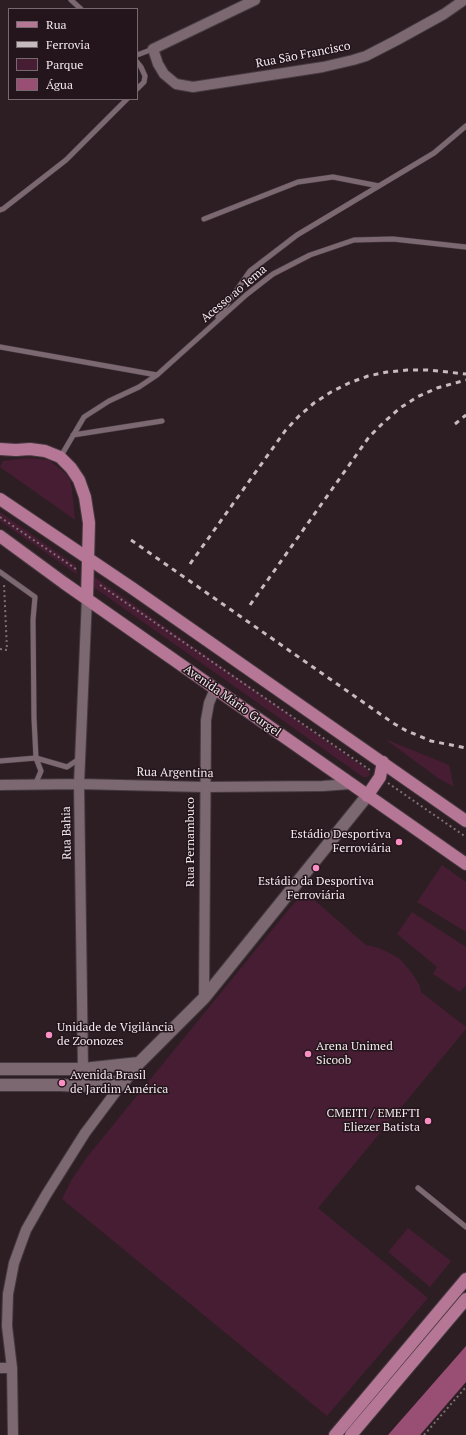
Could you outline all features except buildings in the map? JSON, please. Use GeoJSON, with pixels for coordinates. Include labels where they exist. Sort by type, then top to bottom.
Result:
{"type":"FeatureCollection","features":[{"type":"Feature","properties":{"kind":"main road"},"geometry":{"type":"LineString","coordinates":[[0,449],[30,449],[45,451],[60,457],[71,468],[79,480],[85,497],[89,523],[87,598]]}},
{"type":"Feature","properties":{"kind":"main road"},"geometry":{"type":"LineString","coordinates":[[0,458],[16,450]]}},
{"type":"Feature","properties":{"kind":"main road"},"geometry":{"type":"LineString","coordinates":[[0,499],[88,558],[466,821]]}},
{"type":"Feature","properties":{"kind":"main road","name":"Avenida Mário Gurgel"},"geometry":{"type":"LineString","coordinates":[[0,536],[64,583],[466,864]]}},
{"type":"Feature","properties":{"kind":"main road"},"geometry":{"type":"LineString","coordinates":[[367,796],[380,777],[383,762]]}},
{"type":"Feature","properties":{"kind":"main road"},"geometry":{"type":"LineString","coordinates":[[333,1435],[356,1410],[466,1279]]}},
{"type":"Feature","properties":{"kind":"main road"},"geometry":{"type":"LineString","coordinates":[[351,1435],[466,1298]]}},
{"type":"Feature","properties":{"kind":"street"},"geometry":{"type":"LineString","coordinates":[[152,49],[255,0]]}},
{"type":"Feature","properties":{"kind":"street","name":"Rua São Francisco"},"geometry":{"type":"LineString","coordinates":[[152,49],[164,74],[176,84],[185,87],[323,67],[366,56],[444,14],[464,0]]}},
{"type":"Feature","properties":{"kind":"street","name":"Rua Bahia"},"geometry":{"type":"LineString","coordinates":[[82,1086],[79,784],[87,598]]}},
{"type":"Feature","properties":{"kind":"street","name":"Rua Pernambuco"},"geometry":{"type":"LineString","coordinates":[[204,998],[204,787],[206,720],[209,703],[215,689]]}},
{"type":"Feature","properties":{"kind":"street","name":"Rua Argentina"},"geometry":{"type":"LineString","coordinates":[[0,785],[79,784],[204,787],[323,786],[350,784]]}},
{"type":"Feature","properties":{"kind":"street"},"geometry":{"type":"LineString","coordinates":[[13,1435],[12,1368],[7,1326],[8,1294],[14,1263],[26,1230],[85,1132],[124,1081],[139,1063],[204,998],[367,796]]}},
{"type":"Feature","properties":{"kind":"street"},"geometry":{"type":"LineString","coordinates":[[0,1069],[83,1069],[139,1063]]}},
{"type":"Feature","properties":{"kind":"street"},"geometry":{"type":"LineString","coordinates":[[0,1085],[60,1084],[82,1086],[124,1081]]}},
{"type":"Feature","properties":{"kind":"street"},"geometry":{"type":"LineString","coordinates":[[0,1368],[12,1368]]}},
{"type":"Feature","properties":{"kind":"lane"},"geometry":{"type":"LineString","coordinates":[[71,0],[80,8]]}},
{"type":"Feature","properties":{"kind":"lane"},"geometry":{"type":"LineString","coordinates":[[138,54],[152,49]]}},
{"type":"Feature","properties":{"kind":"lane"},"geometry":{"type":"LineString","coordinates":[[138,63],[145,76],[144,82],[138,88]]}},
{"type":"Feature","properties":{"kind":"lane"},"geometry":{"type":"LineString","coordinates":[[0,210],[3,210],[66,160],[126,100]]}},
{"type":"Feature","properties":{"kind":"lane"},"geometry":{"type":"LineString","coordinates":[[213,324],[250,271],[297,235],[434,153],[466,126]]}},
{"type":"Feature","properties":{"kind":"lane"},"geometry":{"type":"LineString","coordinates":[[204,219],[298,182],[333,177],[379,186]]}},
{"type":"Feature","properties":{"kind":"lane","name":"Acesso ao Iema"},"geometry":{"type":"LineString","coordinates":[[60,457],[84,417],[109,401],[138,387],[158,375],[246,295],[273,274],[310,256],[354,240],[393,239],[466,247]]}},
{"type":"Feature","properties":{"kind":"lane"},"geometry":{"type":"LineString","coordinates":[[0,347],[158,375]]}},
{"type":"Feature","properties":{"kind":"lane"},"geometry":{"type":"LineString","coordinates":[[73,435],[162,420]]}},
{"type":"Feature","properties":{"kind":"lane"},"geometry":{"type":"LineString","coordinates":[[2,574],[35,597],[33,620],[34,718],[36,758],[41,771],[35,785]]}},
{"type":"Feature","properties":{"kind":"lane"},"geometry":{"type":"LineString","coordinates":[[0,761],[36,758],[67,767],[80,759]]}},
{"type":"Feature","properties":{"kind":"lane"},"geometry":{"type":"LineString","coordinates":[[418,1188],[466,1227]]}},
{"type":"Feature","properties":{"kind":"path"},"geometry":{"type":"LineString","coordinates":[[0,517],[466,837]]}},
{"type":"Feature","properties":{"kind":"path"},"geometry":{"type":"LineString","coordinates":[[0,650],[7,650],[2,574]]}},
{"type":"Feature","properties":{"kind":"path"},"geometry":{"type":"LineString","coordinates":[[424,1435],[466,1388]]}},
{"type":"Feature","properties":{"kind":"green space"},"geometry":{"type":"Polygon","coordinates":[[[28,458],[49,460],[65,473],[70,480],[72,489],[75,520],[0,467],[3,461],[28,458]]]}},
{"type":"Feature","properties":{"kind":"green space"},"geometry":{"type":"Polygon","coordinates":[[[0,512],[75,565],[78,575],[0,521],[0,512]]]}},
{"type":"Feature","properties":{"kind":"green space"},"geometry":{"type":"Polygon","coordinates":[[[93,576],[368,770],[370,774],[369,776],[363,777],[92,586],[93,576]]]}},
{"type":"Feature","properties":{"kind":"green space"},"geometry":{"type":"Polygon","coordinates":[[[385,739],[449,765],[454,787],[438,778],[385,739]]]}},
{"type":"Feature","properties":{"kind":"green space"},"geometry":{"type":"Polygon","coordinates":[[[442,865],[466,882],[466,932],[417,902],[442,865]]]}},
{"type":"Feature","properties":{"kind":"green space"},"geometry":{"type":"Polygon","coordinates":[[[305,892],[366,945],[386,951],[400,959],[412,973],[420,986],[421,992],[466,1027],[466,1029],[318,1208],[428,1298],[327,1416],[62,1199],[72,1179],[87,1157],[289,909],[305,892]]]}},
{"type":"Feature","properties":{"kind":"green space"},"geometry":{"type":"Polygon","coordinates":[[[412,912],[466,947],[466,985],[460,992],[433,974],[437,967],[397,934],[412,912]]]}},
{"type":"Feature","properties":{"kind":"green space"},"geometry":{"type":"Polygon","coordinates":[[[408,1228],[451,1261],[430,1287],[388,1252],[408,1228]]]}},
{"type":"Feature","properties":{"kind":"water"},"geometry":{"type":"Polygon","coordinates":[[[466,1346],[466,1382],[420,1435],[388,1435],[466,1346]]]}},
{"type":"Feature","properties":{"kind":"railway"},"geometry":{"type":"LineString","coordinates":[[190,564],[285,431],[314,403],[349,383],[368,376],[387,372],[428,370],[466,374]]}},
{"type":"Feature","properties":{"kind":"railway"},"geometry":{"type":"LineString","coordinates":[[250,605],[369,437],[400,408],[417,397],[437,388],[466,380]]}},
{"type":"Feature","properties":{"kind":"railway"},"geometry":{"type":"LineString","coordinates":[[455,424],[466,415]]}},
{"type":"Feature","properties":{"kind":"railway"},"geometry":{"type":"LineString","coordinates":[[131,540],[393,723],[431,741],[466,748]]}},
{"type":"Feature","properties":{"kind":"place","name":"Estádio Desportiva Ferroviária"},"geometry":{"type":"Point","coordinates":[399,842]}},
{"type":"Feature","properties":{"kind":"place","name":"Estádio da Desportiva Ferroviária"},"geometry":{"type":"Point","coordinates":[316,868]}},
{"type":"Feature","properties":{"kind":"place","name":"Unidade de Vigilância de Zoonozes"},"geometry":{"type":"Point","coordinates":[49,1035]}},
{"type":"Feature","properties":{"kind":"place","name":"Arena Unimed Sicoob"},"geometry":{"type":"Point","coordinates":[308,1054]}},
{"type":"Feature","properties":{"kind":"place","name":"Avenida Brasil de Jardim América"},"geometry":{"type":"Point","coordinates":[62,1083]}},
{"type":"Feature","properties":{"kind":"place","name":"CMEITI / EMEFTI Eliezer Batista"},"geometry":{"type":"Point","coordinates":[428,1121]}}]}
